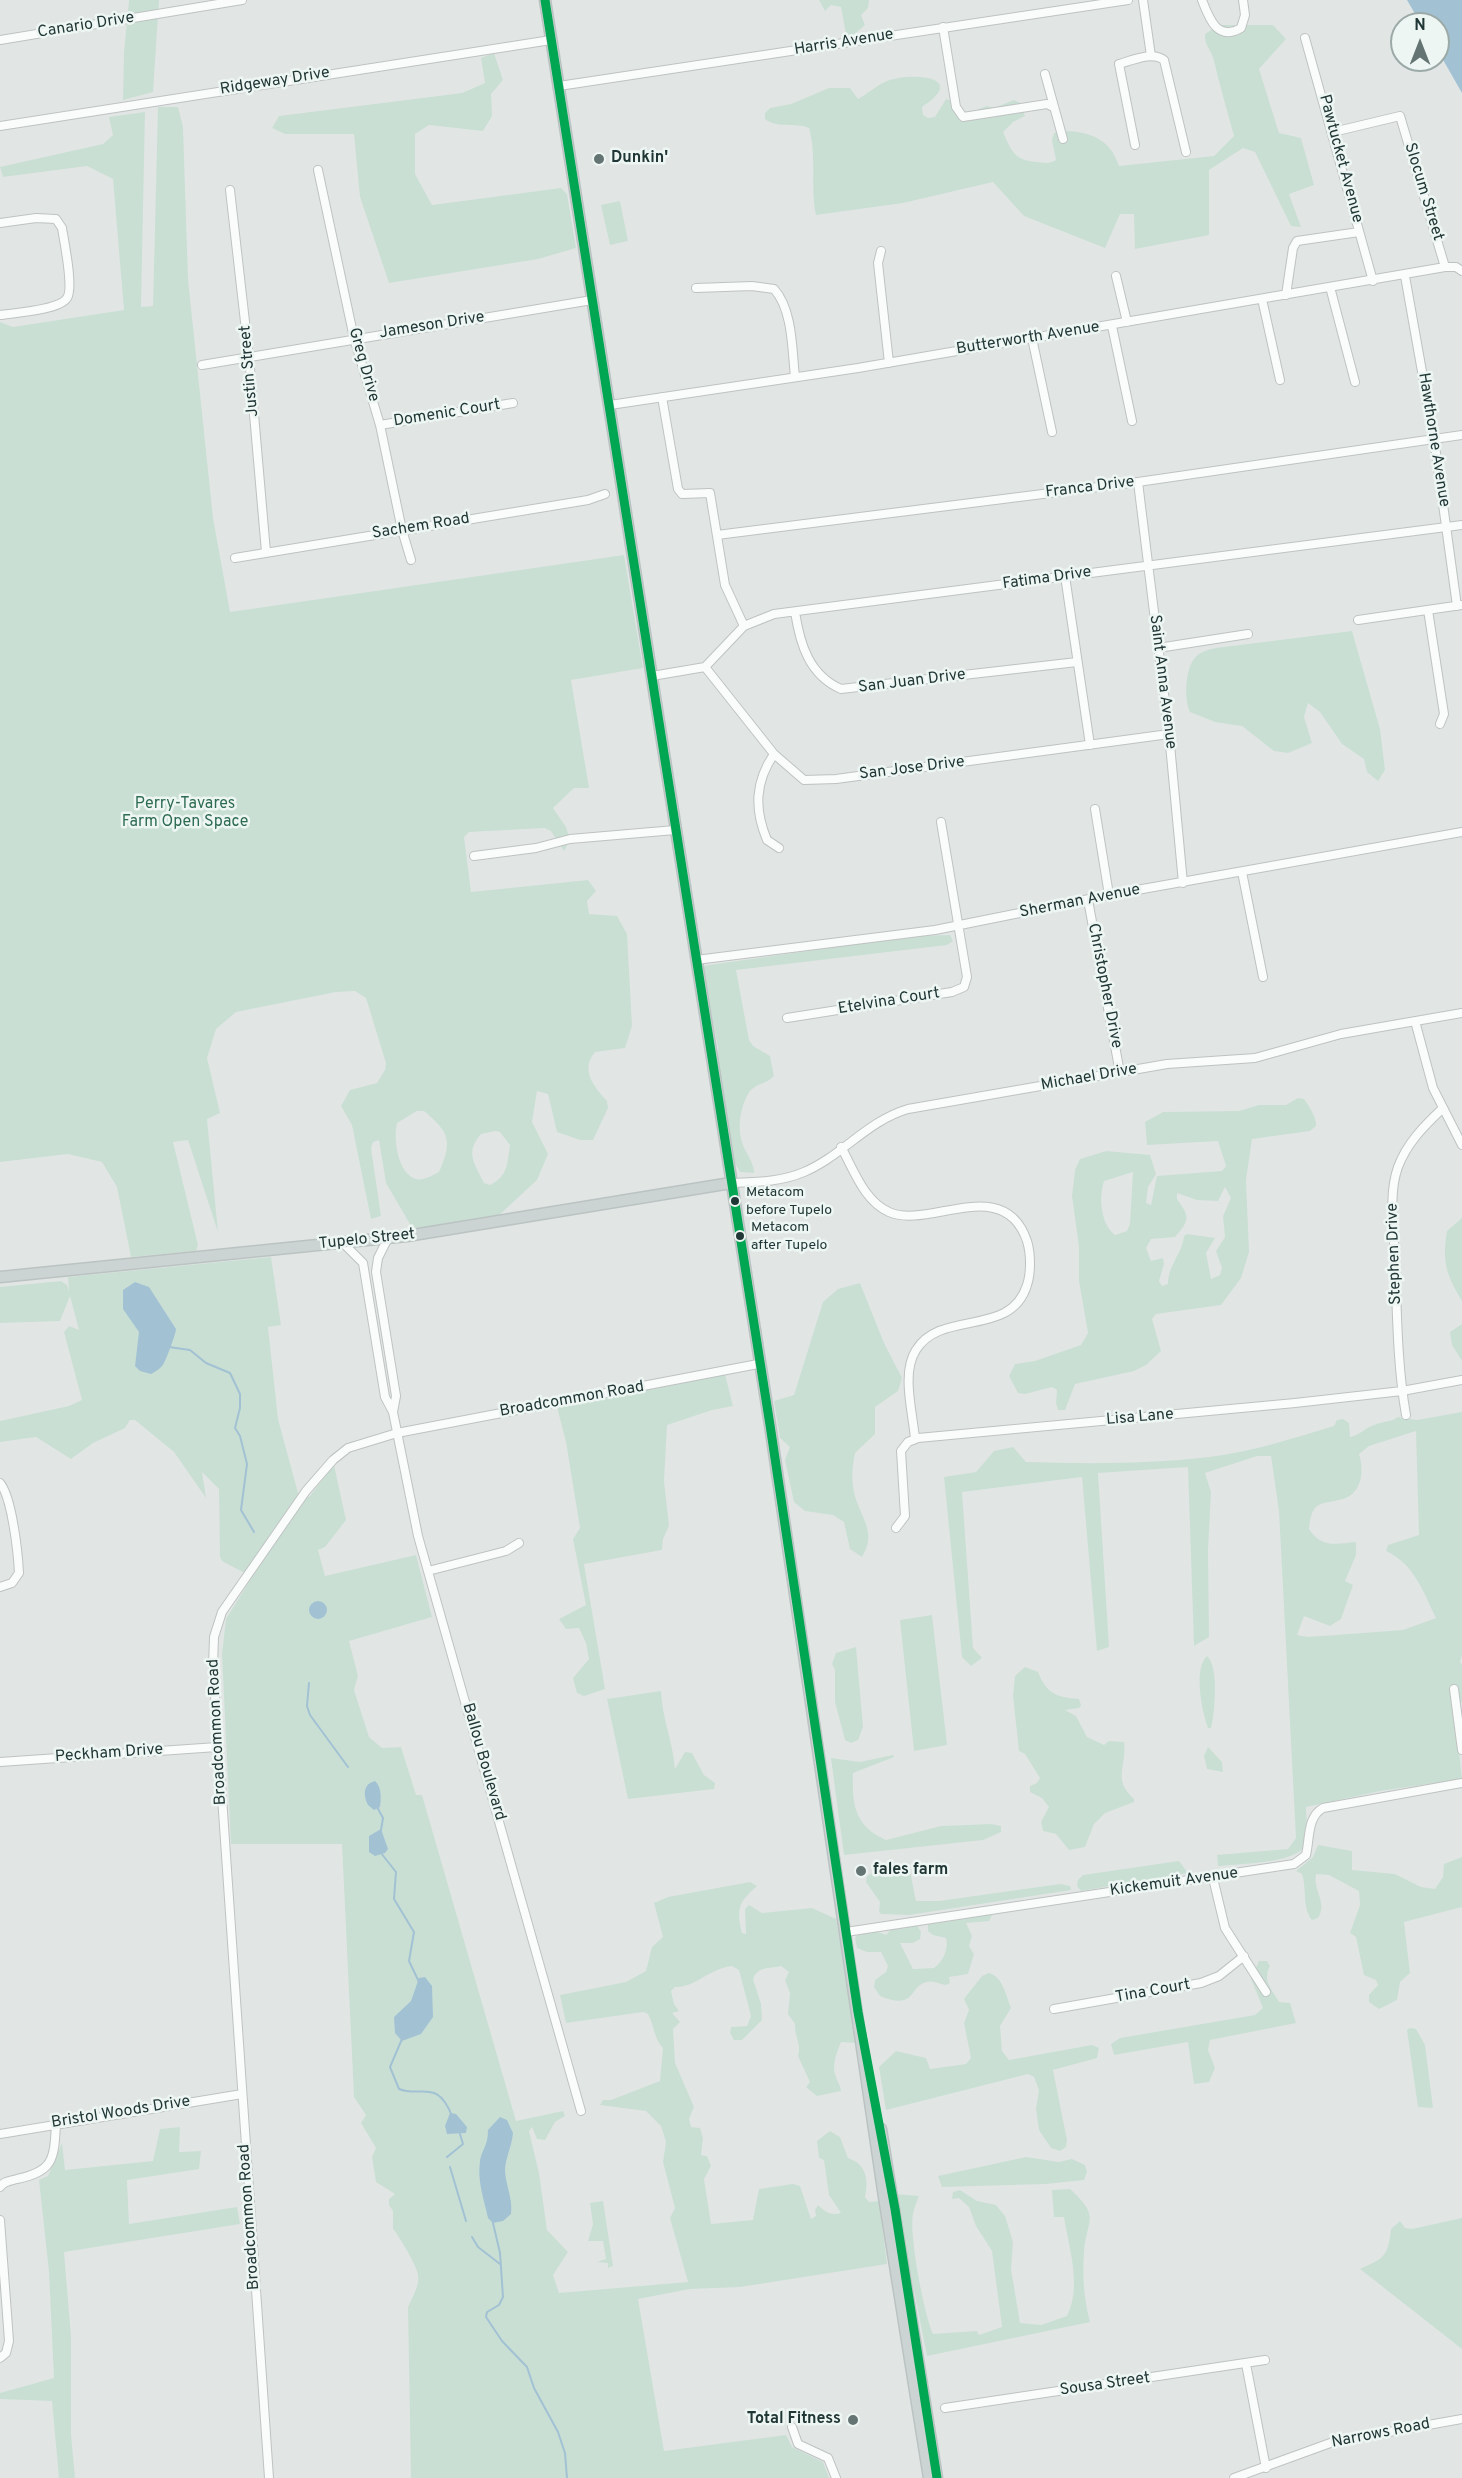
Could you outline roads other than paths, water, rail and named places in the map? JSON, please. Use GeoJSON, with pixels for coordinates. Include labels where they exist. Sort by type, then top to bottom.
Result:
{"type":"FeatureCollection","features":[{"type":"Feature","properties":{"kind":"main road"},"geometry":{"type":"LineString","coordinates":[[545,0],[652,676],[929,2478]]}},
{"type":"Feature","properties":{"kind":"main road","name":"Tupelo Street"},"geometry":{"type":"LineString","coordinates":[[0,1277],[388,1238],[502,1222],[730,1184]]}},
{"type":"Feature","properties":{"kind":"main road"},"geometry":{"type":"LineString","coordinates":[[858,2012],[894,2200],[937,2478]]}},
{"type":"Feature","properties":{"kind":"street","name":"Canario Drive"},"geometry":{"type":"LineString","coordinates":[[0,40],[242,0]]}},
{"type":"Feature","properties":{"kind":"street","name":"Harris Avenue"},"geometry":{"type":"LineString","coordinates":[[559,86],[1128,0]]}},
{"type":"Feature","properties":{"kind":"street"},"geometry":{"type":"LineString","coordinates":[[1143,0],[1151,56]]}},
{"type":"Feature","properties":{"kind":"street"},"geometry":{"type":"LineString","coordinates":[[1202,0],[1213,26],[1218,30],[1229,32],[1241,28],[1245,15],[1243,0]]}},
{"type":"Feature","properties":{"kind":"street"},"geometry":{"type":"LineString","coordinates":[[943,27],[956,107],[963,117],[1047,104],[1053,107]]}},
{"type":"Feature","properties":{"kind":"street","name":"Pawtucket Avenue"},"geometry":{"type":"LineString","coordinates":[[1305,38],[1334,132],[1373,281]]}},
{"type":"Feature","properties":{"kind":"street","name":"Ridgeway Drive"},"geometry":{"type":"LineString","coordinates":[[0,126],[551,40]]}},
{"type":"Feature","properties":{"kind":"street"},"geometry":{"type":"LineString","coordinates":[[1135,145],[1119,64],[1151,56],[1164,60],[1186,152]]}},
{"type":"Feature","properties":{"kind":"street"},"geometry":{"type":"LineString","coordinates":[[1045,74],[1063,139]]}},
{"type":"Feature","properties":{"kind":"street","name":"Slocum Street"},"geometry":{"type":"LineString","coordinates":[[1334,132],[1400,116],[1445,267]]}},
{"type":"Feature","properties":{"kind":"street","name":"Greg Drive"},"geometry":{"type":"LineString","coordinates":[[318,170],[354,338],[380,425],[402,530],[411,560]]}},
{"type":"Feature","properties":{"kind":"street","name":"Justin Street"},"geometry":{"type":"LineString","coordinates":[[230,190],[249,357],[266,552]]}},
{"type":"Feature","properties":{"kind":"street"},"geometry":{"type":"LineString","coordinates":[[0,223],[36,218],[56,219],[62,228],[69,293],[62,303],[51,307],[0,315]]}},
{"type":"Feature","properties":{"kind":"street"},"geometry":{"type":"LineString","coordinates":[[1286,295],[1294,246],[1297,241],[1359,232]]}},
{"type":"Feature","properties":{"kind":"street"},"geometry":{"type":"LineString","coordinates":[[881,251],[878,263],[889,363]]}},
{"type":"Feature","properties":{"kind":"street"},"geometry":{"type":"LineString","coordinates":[[1445,267],[1456,267],[1462,271]]}},
{"type":"Feature","properties":{"kind":"street","name":"Butterworth Avenue"},"geometry":{"type":"LineString","coordinates":[[610,405],[889,363],[1405,276],[1445,267]]}},
{"type":"Feature","properties":{"kind":"street"},"geometry":{"type":"LineString","coordinates":[[1116,276],[1127,322]]}},
{"type":"Feature","properties":{"kind":"street","name":"Hawthorne Avenue"},"geometry":{"type":"LineString","coordinates":[[1405,276],[1460,605]]}},
{"type":"Feature","properties":{"kind":"street"},"geometry":{"type":"LineString","coordinates":[[696,288],[752,286],[774,289],[780,295],[788,323],[795,377]]}},
{"type":"Feature","properties":{"kind":"street"},"geometry":{"type":"LineString","coordinates":[[1330,287],[1355,382]]}},
{"type":"Feature","properties":{"kind":"street"},"geometry":{"type":"LineString","coordinates":[[1262,299],[1280,380]]}},
{"type":"Feature","properties":{"kind":"street","name":"Jameson Drive"},"geometry":{"type":"LineString","coordinates":[[202,365],[592,300]]}},
{"type":"Feature","properties":{"kind":"street"},"geometry":{"type":"LineString","coordinates":[[1112,326],[1132,421]]}},
{"type":"Feature","properties":{"kind":"street"},"geometry":{"type":"LineString","coordinates":[[1032,338],[1052,432]]}},
{"type":"Feature","properties":{"kind":"street"},"geometry":{"type":"LineString","coordinates":[[662,397],[678,489],[682,494],[710,493],[726,585],[744,626]]}},
{"type":"Feature","properties":{"kind":"street","name":"Domenic Court"},"geometry":{"type":"LineString","coordinates":[[380,425],[513,403]]}},
{"type":"Feature","properties":{"kind":"street","name":"Franca Drive"},"geometry":{"type":"LineString","coordinates":[[717,535],[1138,482],[1462,435]]}},
{"type":"Feature","properties":{"kind":"street","name":"Saint Anna Avenue"},"geometry":{"type":"LineString","coordinates":[[1138,482],[1169,734],[1184,883]]}},
{"type":"Feature","properties":{"kind":"street","name":"Sachem Road"},"geometry":{"type":"LineString","coordinates":[[236,558],[588,500],[605,494]]}},
{"type":"Feature","properties":{"kind":"street","name":"Fatima Drive"},"geometry":{"type":"LineString","coordinates":[[705,667],[744,626],[762,617],[1462,525]]}},
{"type":"Feature","properties":{"kind":"street"},"geometry":{"type":"LineString","coordinates":[[1065,576],[1090,745]]}},
{"type":"Feature","properties":{"kind":"street"},"geometry":{"type":"LineString","coordinates":[[1358,620],[1460,605]]}},
{"type":"Feature","properties":{"kind":"street"},"geometry":{"type":"LineString","coordinates":[[1428,610],[1444,714],[1440,724]]}},
{"type":"Feature","properties":{"kind":"street","name":"San Juan Drive"},"geometry":{"type":"LineString","coordinates":[[795,612],[799,636],[809,660],[824,679],[841,689],[1077,663]]}},
{"type":"Feature","properties":{"kind":"street"},"geometry":{"type":"LineString","coordinates":[[1158,648],[1248,634]]}},
{"type":"Feature","properties":{"kind":"street"},"geometry":{"type":"LineString","coordinates":[[652,676],[705,667]]}},
{"type":"Feature","properties":{"kind":"street","name":"San Jose Drive"},"geometry":{"type":"LineString","coordinates":[[705,667],[774,754],[804,780],[836,779],[1169,734]]}},
{"type":"Feature","properties":{"kind":"street"},"geometry":{"type":"LineString","coordinates":[[774,754],[760,778],[757,790],[758,810],[767,840],[779,848]]}},
{"type":"Feature","properties":{"kind":"street"},"geometry":{"type":"LineString","coordinates":[[1095,810],[1109,895]]}},
{"type":"Feature","properties":{"kind":"street"},"geometry":{"type":"LineString","coordinates":[[941,822],[959,925]]}},
{"type":"Feature","properties":{"kind":"street"},"geometry":{"type":"LineString","coordinates":[[474,856],[536,848],[570,839],[675,830]]}},
{"type":"Feature","properties":{"kind":"street","name":"Sherman Avenue"},"geometry":{"type":"LineString","coordinates":[[696,960],[896,936],[1109,895],[1462,832]]}},
{"type":"Feature","properties":{"kind":"street"},"geometry":{"type":"LineString","coordinates":[[1242,872],[1263,976]]}},
{"type":"Feature","properties":{"kind":"street","name":"Christopher Drive"},"geometry":{"type":"LineString","coordinates":[[1088,900],[1120,1072]]}},
{"type":"Feature","properties":{"kind":"street","name":"Etelvina Court"},"geometry":{"type":"LineString","coordinates":[[787,1018],[952,992],[964,987],[967,977],[959,925]]}},
{"type":"Feature","properties":{"kind":"street","name":"Michael Drive"},"geometry":{"type":"LineString","coordinates":[[730,1184],[789,1178],[812,1168],[883,1118],[908,1110],[1120,1072],[1203,1060],[1254,1058],[1322,1038],[1462,1013]]}},
{"type":"Feature","properties":{"kind":"street"},"geometry":{"type":"LineString","coordinates":[[1415,1021],[1426,1066],[1442,1109],[1462,1145]]}},
{"type":"Feature","properties":{"kind":"street","name":"Stephen Drive"},"geometry":{"type":"LineString","coordinates":[[1406,1415],[1402,1391],[1394,1186],[1398,1169],[1408,1147],[1422,1128],[1442,1109]]}},
{"type":"Feature","properties":{"kind":"street"},"geometry":{"type":"LineString","coordinates":[[841,1148],[868,1195],[890,1213],[905,1215],[978,1206],[990,1207],[1005,1214],[1020,1226],[1028,1242],[1030,1275],[1026,1289],[1013,1310],[1001,1317],[939,1331],[928,1337],[916,1349],[910,1363],[915,1439],[908,1442],[901,1451],[905,1516],[896,1528]]}},
{"type":"Feature","properties":{"kind":"street","name":"Ballou Boulevard"},"geometry":{"type":"LineString","coordinates":[[388,1238],[378,1258],[376,1272],[396,1396],[393,1412]]}},
{"type":"Feature","properties":{"kind":"street","name":"Ballou Boulevard"},"geometry":{"type":"LineString","coordinates":[[343,1243],[363,1263],[385,1397],[393,1412],[413,1519],[581,2111]]}},
{"type":"Feature","properties":{"kind":"street","name":"Broadcommon Road"},"geometry":{"type":"LineString","coordinates":[[269,2478],[217,1747],[213,1653],[217,1624],[222,1612],[301,1499],[333,1460],[358,1444],[397,1433],[758,1364]]}},
{"type":"Feature","properties":{"kind":"street","name":"Lisa Lane"},"geometry":{"type":"LineString","coordinates":[[915,1439],[1200,1413],[1402,1391],[1462,1380]]}},
{"type":"Feature","properties":{"kind":"street"},"geometry":{"type":"LineString","coordinates":[[0,1483],[4,1489],[12,1522],[19,1573],[12,1583],[0,1587]]}},
{"type":"Feature","properties":{"kind":"street"},"geometry":{"type":"LineString","coordinates":[[428,1571],[506,1551],[519,1544]]}},
{"type":"Feature","properties":{"kind":"street"},"geometry":{"type":"LineString","coordinates":[[1454,1689],[1462,1750]]}},
{"type":"Feature","properties":{"kind":"street","name":"Peckham Drive"},"geometry":{"type":"LineString","coordinates":[[0,1762],[217,1747]]}},
{"type":"Feature","properties":{"kind":"street","name":"Kickemuit Avenue"},"geometry":{"type":"LineString","coordinates":[[846,1932],[1213,1878],[1299,1863],[1306,1854],[1313,1816],[1323,1808],[1462,1783]]}},
{"type":"Feature","properties":{"kind":"street"},"geometry":{"type":"LineString","coordinates":[[1213,1878],[1221,1920],[1266,1992]]}},
{"type":"Feature","properties":{"kind":"street","name":"Tina Court"},"geometry":{"type":"LineString","coordinates":[[1054,2009],[1201,1983],[1219,1976],[1244,1956]]}},
{"type":"Feature","properties":{"kind":"street","name":"Bristol Woods Drive"},"geometry":{"type":"LineString","coordinates":[[0,2134],[242,2094]]}},
{"type":"Feature","properties":{"kind":"street"},"geometry":{"type":"LineString","coordinates":[[0,2187],[7,2182],[41,2173],[48,2166],[53,2153],[56,2124]]}},
{"type":"Feature","properties":{"kind":"street"},"geometry":{"type":"LineString","coordinates":[[0,2220],[9,2341],[6,2352],[0,2358]]}},
{"type":"Feature","properties":{"kind":"street","name":"Sousa Street"},"geometry":{"type":"LineString","coordinates":[[945,2408],[1265,2360]]}},
{"type":"Feature","properties":{"kind":"street"},"geometry":{"type":"LineString","coordinates":[[1246,2364],[1266,2468]]}},
{"type":"Feature","properties":{"kind":"street","name":"Narrows Road"},"geometry":{"type":"LineString","coordinates":[[1234,2478],[1252,2476],[1266,2468],[1333,2442],[1462,2419]]}},
{"type":"Feature","properties":{"kind":"street"},"geometry":{"type":"LineString","coordinates":[[792,2427],[798,2444],[828,2458],[836,2478]]}},
{"type":"Feature","properties":{"kind":"water"},"geometry":{"type":"Polygon","coordinates":[[[1407,0],[1462,0],[1462,93],[1450,72],[1450,12],[1414,12],[1407,0]]]}},
{"type":"Feature","properties":{"kind":"water"},"geometry":{"type":"Polygon","coordinates":[[[135,1282],[149,1287],[176,1329],[163,1365],[151,1374],[140,1371],[135,1366],[139,1332],[123,1309],[123,1290],[135,1282]]]}},
{"type":"Feature","properties":{"kind":"water"},"geometry":{"type":"Polygon","coordinates":[[[318,1601],[324,1604],[327,1610],[324,1616],[318,1619],[312,1616],[309,1610],[312,1604],[318,1601]]]}},
{"type":"Feature","properties":{"kind":"water"},"geometry":{"type":"Polygon","coordinates":[[[375,1781],[380,1790],[381,1800],[380,1807],[374,1810],[368,1805],[365,1794],[366,1787],[375,1781]]]}},
{"type":"Feature","properties":{"kind":"water"},"geometry":{"type":"Polygon","coordinates":[[[381,1829],[388,1849],[385,1853],[375,1856],[369,1852],[369,1836],[381,1829]]]}},
{"type":"Feature","properties":{"kind":"water"},"geometry":{"type":"Polygon","coordinates":[[[425,1977],[432,1986],[433,2017],[421,2034],[402,2041],[395,2033],[394,2017],[411,2001],[419,1978],[425,1977]]]}},
{"type":"Feature","properties":{"kind":"water"},"geometry":{"type":"Polygon","coordinates":[[[450,2113],[456,2114],[467,2127],[466,2133],[447,2134],[445,2126],[450,2113]]]}},
{"type":"Feature","properties":{"kind":"water"},"geometry":{"type":"Polygon","coordinates":[[[500,2117],[507,2120],[513,2133],[505,2171],[511,2214],[503,2221],[493,2223],[488,2218],[481,2190],[479,2168],[488,2130],[500,2117]]]}},
{"type":"Feature","properties":{"kind":"waterway"},"geometry":{"type":"LineString","coordinates":[[169,1347],[190,1350],[206,1363],[230,1373],[240,1394],[240,1408],[235,1428],[240,1436],[247,1464],[241,1510],[254,1532]]}},
{"type":"Feature","properties":{"kind":"waterway"},"geometry":{"type":"LineString","coordinates":[[309,1683],[307,1706],[310,1715],[348,1767]]}},
{"type":"Feature","properties":{"kind":"waterway"},"geometry":{"type":"LineString","coordinates":[[377,1807],[383,1818],[381,1830]]}},
{"type":"Feature","properties":{"kind":"waterway"},"geometry":{"type":"LineString","coordinates":[[381,1853],[396,1872],[394,1899],[414,1932],[409,1961],[419,1982]]}},
{"type":"Feature","properties":{"kind":"waterway"},"geometry":{"type":"LineString","coordinates":[[402,2039],[390,2067],[399,2089],[434,2093],[446,2104],[452,2116]]}},
{"type":"Feature","properties":{"kind":"waterway"},"geometry":{"type":"LineString","coordinates":[[447,2157],[463,2144],[460,2134]]}},
{"type":"Feature","properties":{"kind":"waterway"},"geometry":{"type":"LineString","coordinates":[[450,2167],[466,2221]]}},
{"type":"Feature","properties":{"kind":"waterway"},"geometry":{"type":"LineString","coordinates":[[493,2223],[500,2253],[503,2297],[499,2305],[487,2312],[486,2317],[502,2341],[527,2367],[534,2388],[558,2432],[565,2453],[567,2478]]}},
{"type":"Feature","properties":{"kind":"waterway"},"geometry":{"type":"LineString","coordinates":[[472,2237],[478,2247],[500,2264]]}},
{"type":"Feature","properties":{"kind":"place","name":"Dunkin'"},"geometry":{"type":"Point","coordinates":[599,159]}},
{"type":"Feature","properties":{"kind":"place","name":"Metacom before Tupelo"},"geometry":{"type":"Point","coordinates":[735,1201]}},
{"type":"Feature","properties":{"kind":"place","name":"Metacom after Tupelo"},"geometry":{"type":"Point","coordinates":[740,1236]}},
{"type":"Feature","properties":{"kind":"place","name":"fales farm"},"geometry":{"type":"Point","coordinates":[861,1871]}},
{"type":"Feature","properties":{"kind":"place","name":"Total Fitness"},"geometry":{"type":"Point","coordinates":[853,2420]}},
{"type":"Feature","properties":{"kind":"park label","name":"Perry-Tavares Farm Open Space"},"geometry":{"type":"Point","coordinates":[185,814]}}]}
